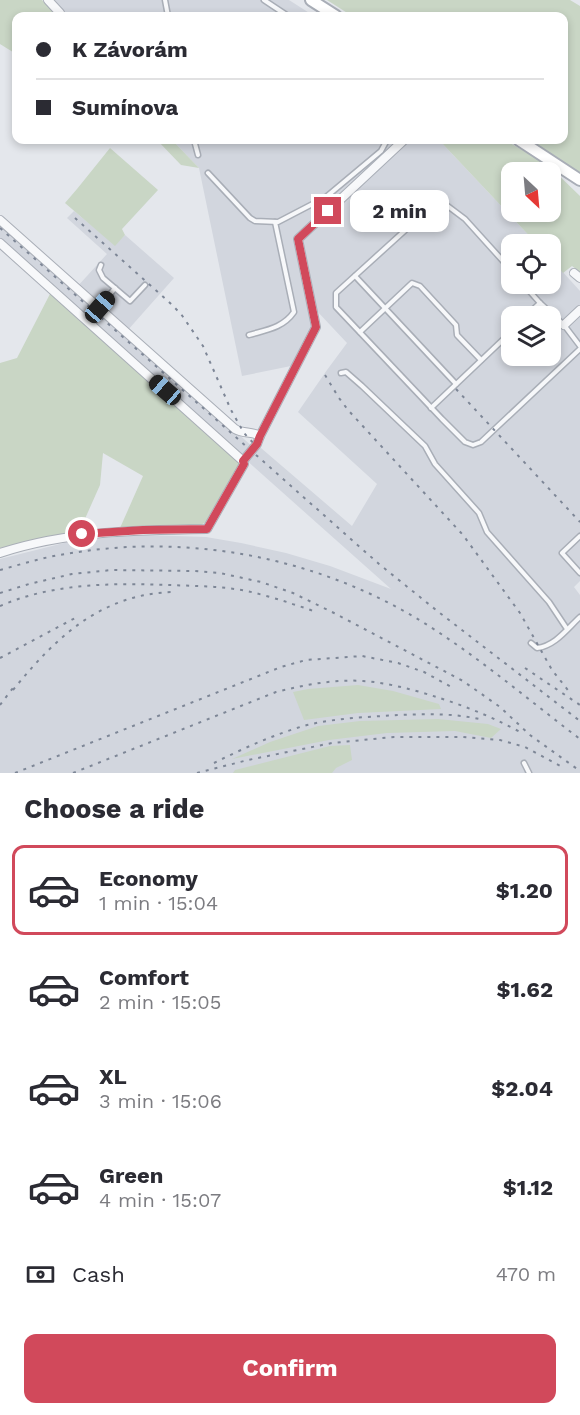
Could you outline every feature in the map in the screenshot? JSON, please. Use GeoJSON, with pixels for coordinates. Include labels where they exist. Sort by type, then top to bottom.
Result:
{"type":"FeatureCollection","features":[{"type":"Feature","properties":{"kind":"main road"},"geometry":{"type":"LineString","coordinates":[[311,0],[330,12]]}},
{"type":"Feature","properties":{"kind":"main road"},"geometry":{"type":"LineString","coordinates":[[525,144],[580,180]]}},
{"type":"Feature","properties":{"kind":"street"},"geometry":{"type":"LineString","coordinates":[[48,0],[59,12]]}},
{"type":"Feature","properties":{"kind":"street"},"geometry":{"type":"LineString","coordinates":[[0,553],[82,534],[207,529],[244,462],[257,444],[316,327],[298,239],[400,144]]}},
{"type":"Feature","properties":{"kind":"street"},"geometry":{"type":"LineString","coordinates":[[0,220],[235,429],[240,432],[256,433],[260,436]]}},
{"type":"Feature","properties":{"kind":"street"},"geometry":{"type":"LineString","coordinates":[[0,243],[244,462]]}},
{"type":"Feature","properties":{"kind":"street"},"geometry":{"type":"LineString","coordinates":[[564,325],[580,310]]}},
{"type":"Feature","properties":{"kind":"lane"},"geometry":{"type":"LineString","coordinates":[[264,0],[282,12]]}},
{"type":"Feature","properties":{"kind":"lane"},"geometry":{"type":"LineString","coordinates":[[195,144],[198,155]]}},
{"type":"Feature","properties":{"kind":"lane"},"geometry":{"type":"LineString","coordinates":[[208,173],[250,218],[255,221],[275,222],[331,194],[381,151],[385,144]]}},
{"type":"Feature","properties":{"kind":"lane"},"geometry":{"type":"LineString","coordinates":[[501,259],[465,219],[445,204],[433,205],[336,293],[336,307],[431,408],[465,442],[472,445],[481,442],[580,348],[564,325],[532,294]]}},
{"type":"Feature","properties":{"kind":"lane"},"geometry":{"type":"LineString","coordinates":[[249,335],[278,327],[294,312],[275,222]]}},
{"type":"Feature","properties":{"kind":"lane"},"geometry":{"type":"LineString","coordinates":[[101,265],[99,270],[103,278],[130,301],[145,285]]}},
{"type":"Feature","properties":{"kind":"lane"},"geometry":{"type":"LineString","coordinates":[[355,276],[456,384]]}},
{"type":"Feature","properties":{"kind":"lane"},"geometry":{"type":"LineString","coordinates":[[360,332],[412,283],[420,286],[456,325],[457,335],[481,360]]}},
{"type":"Feature","properties":{"kind":"lane"},"geometry":{"type":"LineString","coordinates":[[99,308],[116,288]]}},
{"type":"Feature","properties":{"kind":"lane"},"geometry":{"type":"LineString","coordinates":[[537,306],[540,303]]}},
{"type":"Feature","properties":{"kind":"lane"},"geometry":{"type":"LineString","coordinates":[[431,408],[501,341]]}},
{"type":"Feature","properties":{"kind":"lane"},"geometry":{"type":"LineString","coordinates":[[341,373],[346,372],[425,446],[435,464],[479,513],[487,532],[549,602],[567,629]]}},
{"type":"Feature","properties":{"kind":"lane"},"geometry":{"type":"LineString","coordinates":[[580,536],[562,553],[580,573]]}},
{"type":"Feature","properties":{"kind":"lane"},"geometry":{"type":"LineString","coordinates":[[531,643],[537,648],[546,647],[580,617]]}},
{"type":"Feature","properties":{"kind":"lane"},"geometry":{"type":"LineString","coordinates":[[524,763],[529,773]]}},
{"type":"Feature","properties":{"kind":"shaded area"},"geometry":{"type":"Polygon","coordinates":[[[54,0],[289,0],[308,12],[62,12],[54,0]]]}},
{"type":"Feature","properties":{"kind":"shaded area"},"geometry":{"type":"Polygon","coordinates":[[[176,144],[394,144],[293,238],[312,328],[291,366],[242,376],[199,168],[176,144]]]}},
{"type":"Feature","properties":{"kind":"shaded area"},"geometry":{"type":"Polygon","coordinates":[[[404,144],[443,144],[501,206],[501,222],[516,222],[528,234],[501,234],[501,294],[561,294],[561,270],[580,291],[580,581],[574,587],[580,595],[580,773],[0,773],[0,559],[76,540],[145,535],[206,537],[286,553],[330,566],[391,589],[0,241],[0,221],[254,448],[261,448],[352,526],[377,484],[298,412],[347,343],[316,310],[303,248],[304,238],[404,144]]]}},
{"type":"Feature","properties":{"kind":"shaded area"},"geometry":{"type":"Polygon","coordinates":[[[74,211],[115,245],[125,235],[174,278],[127,331],[77,287],[107,254],[67,218],[74,211]]]}},
{"type":"Feature","properties":{"kind":"green space"},"geometry":{"type":"Polygon","coordinates":[[[0,0],[42,0],[53,12],[12,12],[12,52],[0,44],[0,0]]]}},
{"type":"Feature","properties":{"kind":"green space"},"geometry":{"type":"Polygon","coordinates":[[[327,0],[570,0],[580,6],[580,172],[534,144],[568,144],[568,12],[346,12],[327,0]]]}},
{"type":"Feature","properties":{"kind":"green space"},"geometry":{"type":"Polygon","coordinates":[[[161,144],[176,144],[199,168],[181,165],[161,144]]]}},
{"type":"Feature","properties":{"kind":"green space"},"geometry":{"type":"Polygon","coordinates":[[[443,144],[512,144],[543,162],[501,162],[501,206],[443,144]]]}},
{"type":"Feature","properties":{"kind":"green space"},"geometry":{"type":"Polygon","coordinates":[[[110,148],[158,190],[122,229],[125,235],[115,246],[65,203],[110,148]]]}},
{"type":"Feature","properties":{"kind":"green space"},"geometry":{"type":"Polygon","coordinates":[[[561,178],[580,196],[580,272],[572,266],[563,273],[561,271],[561,234],[528,234],[516,222],[561,222],[561,178]]]}},
{"type":"Feature","properties":{"kind":"green space"},"geometry":{"type":"Polygon","coordinates":[[[51,292],[240,463],[206,522],[201,525],[120,528],[143,476],[103,453],[100,485],[80,530],[0,548],[0,363],[17,358],[51,292]]]}},
{"type":"Feature","properties":{"kind":"green space"},"geometry":{"type":"Polygon","coordinates":[[[358,685],[393,691],[439,704],[441,709],[358,713],[304,720],[293,692],[358,685]]]}},
{"type":"Feature","properties":{"kind":"green space"},"geometry":{"type":"Polygon","coordinates":[[[438,719],[488,724],[501,729],[491,738],[455,731],[387,733],[329,740],[232,759],[270,742],[318,726],[360,721],[438,719]]]}},
{"type":"Feature","properties":{"kind":"green space"},"geometry":{"type":"Polygon","coordinates":[[[350,745],[352,760],[336,768],[332,773],[233,773],[235,770],[330,746],[350,745]]]}},
{"type":"Feature","properties":{"kind":"railway"},"geometry":{"type":"LineString","coordinates":[[75,218],[181,314],[203,346],[231,410],[244,433],[257,447]]}},
{"type":"Feature","properties":{"kind":"railway"},"geometry":{"type":"LineString","coordinates":[[0,228],[379,564],[580,721]]}},
{"type":"Feature","properties":{"kind":"railway"},"geometry":{"type":"LineString","coordinates":[[325,375],[348,410],[463,535],[520,613],[552,670],[571,694]]}},
{"type":"Feature","properties":{"kind":"railway"},"geometry":{"type":"LineString","coordinates":[[456,389],[580,522]]}},
{"type":"Feature","properties":{"kind":"railway"},"geometry":{"type":"LineString","coordinates":[[0,570],[66,554],[111,548],[156,546],[247,555],[291,565],[334,579],[416,618],[479,661],[580,739]]}},
{"type":"Feature","properties":{"kind":"railway"},"geometry":{"type":"LineString","coordinates":[[0,593],[72,574],[112,570],[220,573],[261,582],[293,593],[334,613],[463,681],[500,707],[530,735],[580,771]]}},
{"type":"Feature","properties":{"kind":"railway"},"geometry":{"type":"LineString","coordinates":[[0,606],[20,598],[62,589],[147,584],[237,589],[277,599],[317,613]]}},
{"type":"Feature","properties":{"kind":"railway"},"geometry":{"type":"LineString","coordinates":[[13,690],[46,653],[82,622],[124,601],[173,592]]}},
{"type":"Feature","properties":{"kind":"railway"},"geometry":{"type":"LineString","coordinates":[[0,658],[77,617]]}},
{"type":"Feature","properties":{"kind":"railway"},"geometry":{"type":"LineString","coordinates":[[15,773],[281,667],[306,660],[362,656],[398,663],[424,672],[455,689]]}},
{"type":"Feature","properties":{"kind":"railway"},"geometry":{"type":"LineString","coordinates":[[525,668],[580,705]]}},
{"type":"Feature","properties":{"kind":"railway"},"geometry":{"type":"LineString","coordinates":[[73,773],[276,692],[330,682],[369,682],[413,690],[468,708],[520,732]]}},
{"type":"Feature","properties":{"kind":"railway"},"geometry":{"type":"LineString","coordinates":[[0,705],[16,684]]}},
{"type":"Feature","properties":{"kind":"railway"},"geometry":{"type":"LineString","coordinates":[[214,763],[283,733],[329,721],[375,716],[430,714],[484,720]]}},
{"type":"Feature","properties":{"kind":"railway"},"geometry":{"type":"LineString","coordinates":[[197,773],[332,743],[394,737],[463,737],[500,740],[525,747],[564,768]]}},
{"type":"Feature","properties":{"kind":"route"},"geometry":{"type":"LineString","coordinates":[[82,534],[207,529],[244,464],[243,461],[257,444],[316,327],[298,239],[328,211]]}}]}
